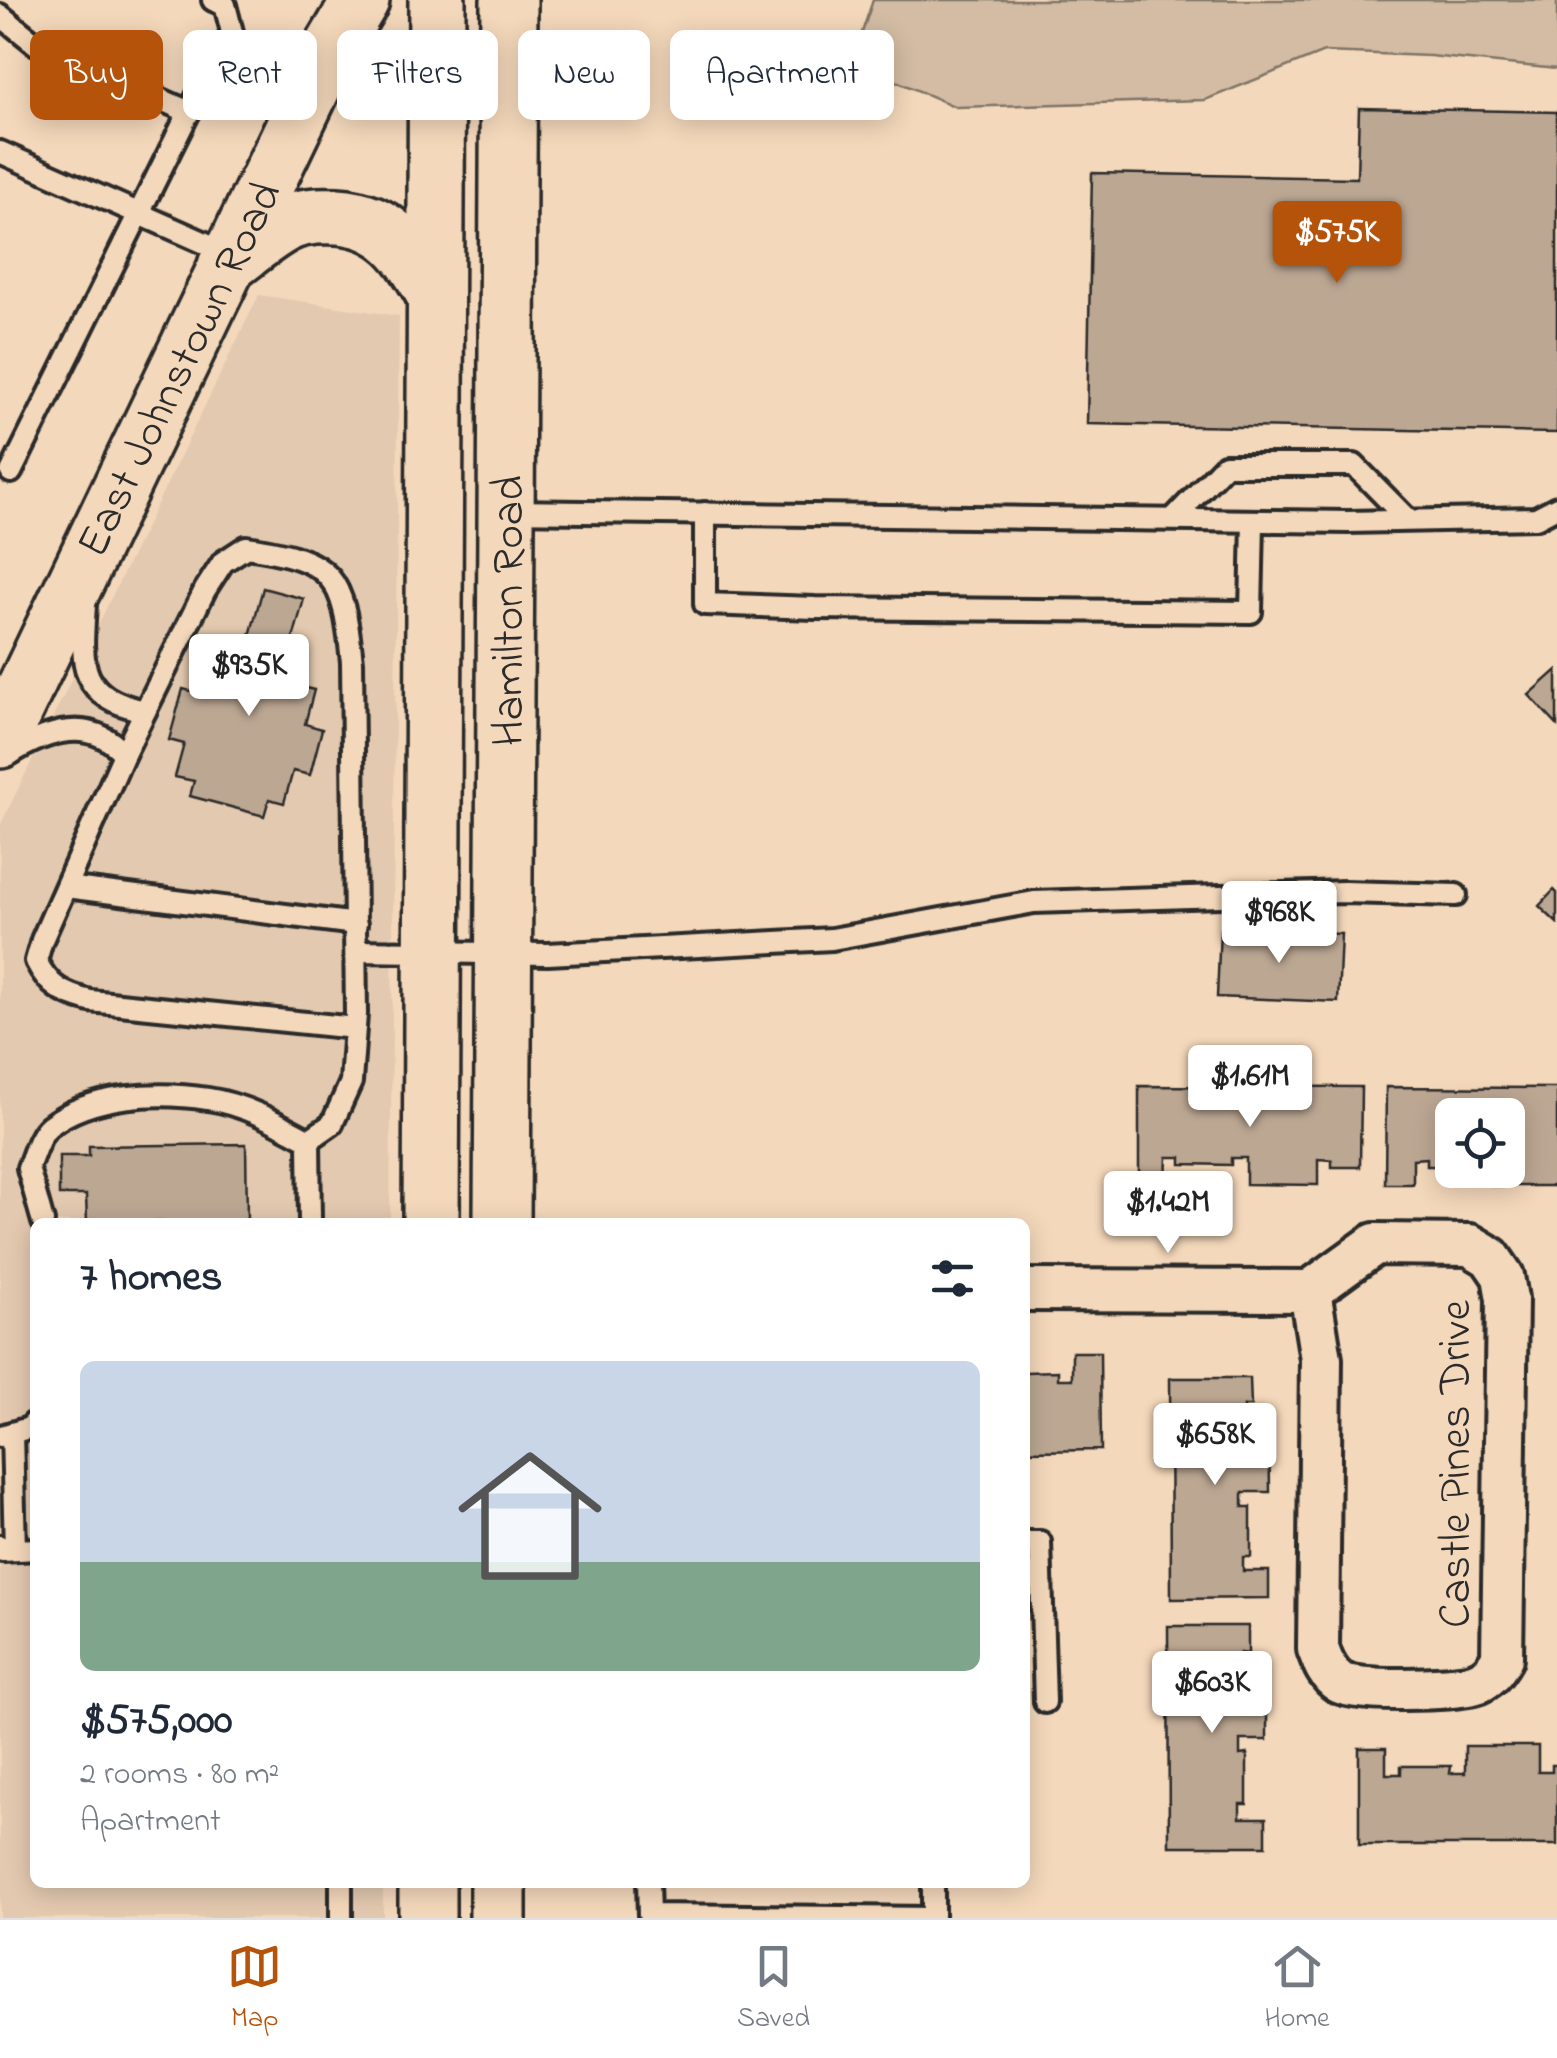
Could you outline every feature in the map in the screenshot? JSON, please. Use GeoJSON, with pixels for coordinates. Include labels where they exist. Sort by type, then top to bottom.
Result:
{"type":"FeatureCollection","features":[{"type":"Feature","properties":{"kind":"main road","name":"East Johnstown Road"},"geometry":{"type":"LineString","coordinates":[[0,740],[328,56],[361,0]]}},
{"type":"Feature","properties":{"kind":"main road","name":"Hamilton Road"},"geometry":{"type":"LineString","coordinates":[[431,1218],[437,0]]}},
{"type":"Feature","properties":{"kind":"main road","name":"Hamilton Road"},"geometry":{"type":"LineString","coordinates":[[502,1218],[509,0]]}},
{"type":"Feature","properties":{"kind":"main road"},"geometry":{"type":"LineString","coordinates":[[229,261],[284,224],[314,214],[361,217],[392,236],[414,258],[435,295]]}},
{"type":"Feature","properties":{"kind":"main road"},"geometry":{"type":"LineString","coordinates":[[427,1918],[428,1888]]}},
{"type":"Feature","properties":{"kind":"main road"},"geometry":{"type":"LineString","coordinates":[[498,1888],[498,1918]]}},
{"type":"Feature","properties":{"kind":"street","name":"Castle Pines Drive"},"geometry":{"type":"LineString","coordinates":[[1375,1244],[1470,1246],[1490,1258],[1503,1276],[1507,1299],[1502,1658],[1493,1674],[1474,1684],[1360,1690],[1340,1683],[1325,1668],[1318,1649],[1321,1358],[1310,1291],[1375,1244]]}},
{"type":"Feature","properties":{"kind":"street"},"geometry":{"type":"LineString","coordinates":[[1030,1290],[1310,1291]]}},
{"type":"Feature","properties":{"kind":"lane"},"geometry":{"type":"LineString","coordinates":[[214,0],[225,5],[231,30]]}},
{"type":"Feature","properties":{"kind":"lane"},"geometry":{"type":"LineString","coordinates":[[0,14],[36,44],[183,109]]}},
{"type":"Feature","properties":{"kind":"lane"},"geometry":{"type":"LineString","coordinates":[[11,472],[185,120]]}},
{"type":"Feature","properties":{"kind":"lane"},"geometry":{"type":"LineString","coordinates":[[0,152],[229,261]]}},
{"type":"Feature","properties":{"kind":"lane"},"geometry":{"type":"LineString","coordinates":[[1173,519],[1225,466],[1354,465],[1408,520]]}},
{"type":"Feature","properties":{"kind":"lane"},"geometry":{"type":"LineString","coordinates":[[506,511],[1254,521],[1536,518],[1557,507]]}},
{"type":"Feature","properties":{"kind":"lane"},"geometry":{"type":"LineString","coordinates":[[705,513],[704,604],[815,608],[1250,612],[1254,521]]}},
{"type":"Feature","properties":{"kind":"lane"},"geometry":{"type":"LineString","coordinates":[[309,1140],[332,1124],[352,1082],[355,1028],[356,924],[352,662],[347,615],[335,581],[317,566],[246,547],[222,562],[205,590],[124,754],[36,961],[44,977],[62,994],[90,1001],[355,1028]]}},
{"type":"Feature","properties":{"kind":"lane"},"geometry":{"type":"LineString","coordinates":[[88,554],[82,661],[88,681],[108,700],[144,711]]}},
{"type":"Feature","properties":{"kind":"lane"},"geometry":{"type":"LineString","coordinates":[[0,761],[32,741],[64,729],[94,732],[112,740],[124,754]]}},
{"type":"Feature","properties":{"kind":"lane"},"geometry":{"type":"LineString","coordinates":[[66,887],[356,924]]}},
{"type":"Feature","properties":{"kind":"lane"},"geometry":{"type":"LineString","coordinates":[[356,952],[548,954],[832,940],[1034,902],[1344,892],[1456,895]]}},
{"type":"Feature","properties":{"kind":"lane"},"geometry":{"type":"LineString","coordinates":[[42,1218],[28,1168],[46,1128],[95,1104],[148,1095],[210,1099],[272,1119],[309,1140]]}},
{"type":"Feature","properties":{"kind":"lane"},"geometry":{"type":"LineString","coordinates":[[309,1140],[310,1218]]}},
{"type":"Feature","properties":{"kind":"lane"},"geometry":{"type":"LineString","coordinates":[[17,1548],[22,1429]]}},
{"type":"Feature","properties":{"kind":"lane"},"geometry":{"type":"LineString","coordinates":[[1030,1542],[1040,1542],[1045,1702]]}},
{"type":"Feature","properties":{"kind":"lane"},"geometry":{"type":"LineString","coordinates":[[341,1888],[341,1918]]}},
{"type":"Feature","properties":{"kind":"lane"},"geometry":{"type":"LineString","coordinates":[[648,1888],[649,1916],[934,1918],[933,1888]]}},
{"type":"Feature","properties":{"kind":"shaded area"},"geometry":{"type":"Polygon","coordinates":[[[873,0],[1557,0],[1557,69],[1430,56],[1324,52],[1205,100],[956,107],[894,80],[894,30],[863,30],[873,0]]]}},
{"type":"Feature","properties":{"kind":"shaded area"},"geometry":{"type":"Polygon","coordinates":[[[259,295],[399,316],[390,1218],[30,1218],[30,1888],[383,1888],[383,1918],[0,1918],[0,826],[259,295]]]}},
{"type":"Feature","properties":{"kind":"building"},"geometry":{"type":"Polygon","coordinates":[[[1359,108],[1557,112],[1557,433],[1087,424],[1092,173],[1357,178],[1359,108]]]}},
{"type":"Feature","properties":{"kind":"building"},"geometry":{"type":"Polygon","coordinates":[[[263,588],[304,599],[281,682],[314,690],[305,724],[322,729],[310,775],[293,771],[284,803],[269,799],[264,816],[190,796],[194,781],[175,777],[184,744],[169,740],[183,689],[199,693],[209,660],[241,669],[263,588]]]}},
{"type":"Feature","properties":{"kind":"building"},"geometry":{"type":"Polygon","coordinates":[[[1557,670],[1557,725],[1529,695],[1557,670]]]}},
{"type":"Feature","properties":{"kind":"building"},"geometry":{"type":"Polygon","coordinates":[[[1554,890],[1557,893],[1557,923],[1539,906],[1554,890]]]}},
{"type":"Feature","properties":{"kind":"building"},"geometry":{"type":"Polygon","coordinates":[[[1220,929],[1341,934],[1338,1002],[1217,997],[1220,929]]]}},
{"type":"Feature","properties":{"kind":"building"},"geometry":{"type":"Polygon","coordinates":[[[1139,1086],[1361,1087],[1360,1167],[1332,1167],[1332,1160],[1318,1159],[1318,1185],[1246,1184],[1246,1158],[1231,1158],[1231,1165],[1181,1164],[1181,1157],[1167,1157],[1166,1183],[1139,1183],[1139,1086]]]}},
{"type":"Feature","properties":{"kind":"building"},"geometry":{"type":"Polygon","coordinates":[[[1386,1087],[1557,1088],[1557,1186],[1525,1186],[1525,1098],[1435,1098],[1435,1166],[1427,1166],[1427,1158],[1413,1159],[1413,1184],[1385,1184],[1386,1087]]]}},
{"type":"Feature","properties":{"kind":"building"},"geometry":{"type":"Polygon","coordinates":[[[246,1144],[247,1218],[87,1218],[86,1195],[59,1195],[59,1156],[89,1156],[89,1146],[246,1144]]]}},
{"type":"Feature","properties":{"kind":"building"},"geometry":{"type":"Polygon","coordinates":[[[1072,1352],[1100,1352],[1101,1450],[1030,1451],[1030,1372],[1058,1371],[1058,1379],[1072,1379],[1072,1352]]]}},
{"type":"Feature","properties":{"kind":"building"},"geometry":{"type":"Polygon","coordinates":[[[1170,1378],[1250,1378],[1251,1406],[1244,1406],[1244,1420],[1269,1420],[1270,1492],[1243,1492],[1243,1507],[1251,1507],[1251,1557],[1243,1557],[1243,1571],[1269,1571],[1269,1598],[1171,1599],[1170,1378]]]}},
{"type":"Feature","properties":{"kind":"building"},"geometry":{"type":"Polygon","coordinates":[[[1168,1626],[1248,1626],[1248,1654],[1240,1653],[1241,1668],[1267,1668],[1267,1740],[1240,1740],[1240,1755],[1247,1754],[1247,1804],[1240,1804],[1240,1818],[1266,1818],[1266,1846],[1169,1846],[1168,1626]]]}},
{"type":"Feature","properties":{"kind":"building"},"geometry":{"type":"Polygon","coordinates":[[[1465,1746],[1538,1746],[1538,1772],[1552,1772],[1552,1765],[1557,1765],[1557,1845],[1359,1845],[1359,1748],[1386,1748],[1386,1774],[1401,1774],[1401,1766],[1451,1766],[1450,1773],[1465,1773],[1465,1746]]]}}]}
